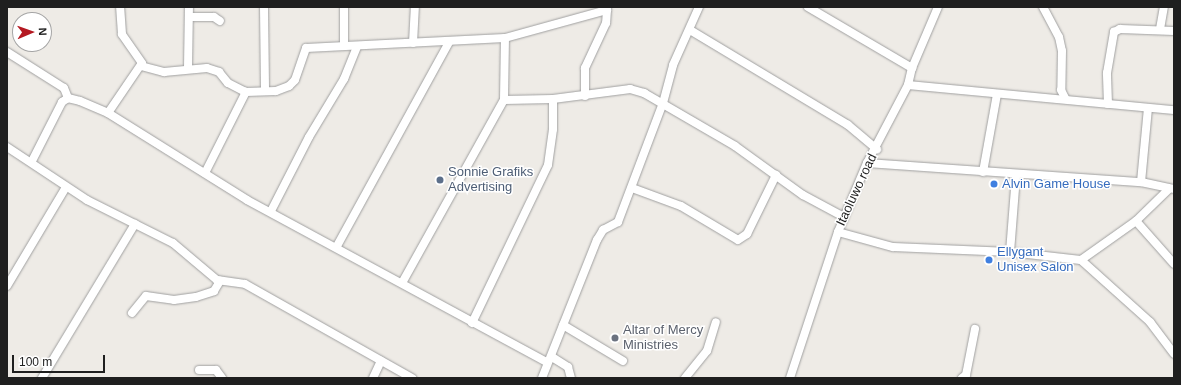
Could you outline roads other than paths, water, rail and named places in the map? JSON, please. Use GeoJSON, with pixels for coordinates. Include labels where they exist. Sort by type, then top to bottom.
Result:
{"type":"FeatureCollection","features":[{"type":"Feature","properties":{"kind":"street"},"geometry":{"type":"LineString","coordinates":[[108,114],[141,66],[140,56],[122,34],[120,7]]}},
{"type":"Feature","properties":{"kind":"street"},"geometry":{"type":"LineString","coordinates":[[188,68],[189,7]]}},
{"type":"Feature","properties":{"kind":"street"},"geometry":{"type":"LineString","coordinates":[[264,7],[265,90]]}},
{"type":"Feature","properties":{"kind":"street"},"geometry":{"type":"LineString","coordinates":[[344,7],[344,46]]}},
{"type":"Feature","properties":{"kind":"street"},"geometry":{"type":"LineString","coordinates":[[413,43],[415,7]]}},
{"type":"Feature","properties":{"kind":"street"},"geometry":{"type":"LineString","coordinates":[[542,378],[562,325],[601,232],[618,222],[663,103],[673,65],[699,7]]}},
{"type":"Feature","properties":{"kind":"street"},"geometry":{"type":"LineString","coordinates":[[808,7],[912,68]]}},
{"type":"Feature","properties":{"kind":"street","name":"Itaoluwo road"},"geometry":{"type":"LineString","coordinates":[[790,378],[838,232],[867,163],[876,149],[908,85],[912,68],[938,7]]}},
{"type":"Feature","properties":{"kind":"street"},"geometry":{"type":"LineString","coordinates":[[1043,7],[1058,37],[1062,51],[1061,90],[1065,98]]}},
{"type":"Feature","properties":{"kind":"street"},"geometry":{"type":"LineString","coordinates":[[1160,29],[1164,7]]}},
{"type":"Feature","properties":{"kind":"street"},"geometry":{"type":"LineString","coordinates":[[141,66],[164,72],[188,68],[214,69],[228,83],[246,92],[276,90],[293,82],[306,48],[344,46],[357,47],[505,38],[607,10],[606,22],[585,68],[585,96]]}},
{"type":"Feature","properties":{"kind":"street"},"geometry":{"type":"LineString","coordinates":[[189,17],[214,17],[220,21]]}},
{"type":"Feature","properties":{"kind":"street"},"geometry":{"type":"LineString","coordinates":[[1108,104],[1107,73],[1114,32],[1120,29],[1160,29],[1174,31]]}},
{"type":"Feature","properties":{"kind":"street"},"geometry":{"type":"LineString","coordinates":[[690,30],[848,125],[876,149]]}},
{"type":"Feature","properties":{"kind":"street"},"geometry":{"type":"LineString","coordinates":[[402,283],[504,100],[505,38]]}},
{"type":"Feature","properties":{"kind":"street"},"geometry":{"type":"LineString","coordinates":[[337,246],[449,42]]}},
{"type":"Feature","properties":{"kind":"street"},"geometry":{"type":"LineString","coordinates":[[271,211],[308,137],[344,79],[357,47]]}},
{"type":"Feature","properties":{"kind":"street"},"geometry":{"type":"LineString","coordinates":[[7,52],[64,88],[68,98],[108,114],[247,200],[337,246],[472,323],[568,367],[571,378]]}},
{"type":"Feature","properties":{"kind":"street"},"geometry":{"type":"LineString","coordinates":[[908,85],[997,94],[1065,98],[1108,104],[1174,110]]}},
{"type":"Feature","properties":{"kind":"street"},"geometry":{"type":"LineString","coordinates":[[504,100],[553,99],[630,89],[644,93],[736,146],[776,175],[844,217]]}},
{"type":"Feature","properties":{"kind":"street"},"geometry":{"type":"LineString","coordinates":[[205,173],[246,92]]}},
{"type":"Feature","properties":{"kind":"street"},"geometry":{"type":"LineString","coordinates":[[983,172],[997,94]]}},
{"type":"Feature","properties":{"kind":"street"},"geometry":{"type":"LineString","coordinates":[[32,161],[60,105],[68,98]]}},
{"type":"Feature","properties":{"kind":"street"},"geometry":{"type":"LineString","coordinates":[[472,323],[548,165],[553,129],[553,99]]}},
{"type":"Feature","properties":{"kind":"street"},"geometry":{"type":"LineString","coordinates":[[1141,182],[1148,108]]}},
{"type":"Feature","properties":{"kind":"street"},"geometry":{"type":"LineString","coordinates":[[7,147],[32,161],[66,187],[173,243],[220,282],[245,284],[412,378]]}},
{"type":"Feature","properties":{"kind":"street"},"geometry":{"type":"LineString","coordinates":[[867,163],[1016,175],[1141,182],[1172,189]]}},
{"type":"Feature","properties":{"kind":"street"},"geometry":{"type":"LineString","coordinates":[[632,188],[682,206],[738,240],[747,234],[776,175]]}},
{"type":"Feature","properties":{"kind":"street"},"geometry":{"type":"LineString","coordinates":[[1010,252],[1016,175]]}},
{"type":"Feature","properties":{"kind":"street"},"geometry":{"type":"LineString","coordinates":[[7,286],[66,187]]}},
{"type":"Feature","properties":{"kind":"street"},"geometry":{"type":"LineString","coordinates":[[1081,260],[1136,221],[1172,189]]}},
{"type":"Feature","properties":{"kind":"street"},"geometry":{"type":"LineString","coordinates":[[1136,221],[1174,264]]}},
{"type":"Feature","properties":{"kind":"street"},"geometry":{"type":"LineString","coordinates":[[42,378],[135,224]]}},
{"type":"Feature","properties":{"kind":"street"},"geometry":{"type":"LineString","coordinates":[[838,232],[893,247],[1010,252],[1081,260],[1150,322],[1174,354]]}},
{"type":"Feature","properties":{"kind":"street"},"geometry":{"type":"LineString","coordinates":[[132,313],[146,296],[174,300],[196,297],[214,291],[220,282]]}},
{"type":"Feature","properties":{"kind":"street"},"geometry":{"type":"LineString","coordinates":[[685,378],[707,351],[716,322]]}},
{"type":"Feature","properties":{"kind":"street"},"geometry":{"type":"LineString","coordinates":[[562,325],[623,361]]}},
{"type":"Feature","properties":{"kind":"street"},"geometry":{"type":"LineString","coordinates":[[962,378],[966,375],[975,329]]}},
{"type":"Feature","properties":{"kind":"street"},"geometry":{"type":"LineString","coordinates":[[373,378],[381,361]]}},
{"type":"Feature","properties":{"kind":"street"},"geometry":{"type":"LineString","coordinates":[[199,370],[216,370],[222,378]]}},
{"type":"Feature","properties":{"kind":"place","name":"Sonnie Grafiks Advertising"},"geometry":{"type":"Point","coordinates":[440,180]}},
{"type":"Feature","properties":{"kind":"place","name":"Alvin Game House"},"geometry":{"type":"Point","coordinates":[994,184]}},
{"type":"Feature","properties":{"kind":"place","name":"Ellygant Unisex Salon"},"geometry":{"type":"Point","coordinates":[989,260]}},
{"type":"Feature","properties":{"kind":"place","name":"Altar of Mercy Ministries"},"geometry":{"type":"Point","coordinates":[615,338]}}]}
